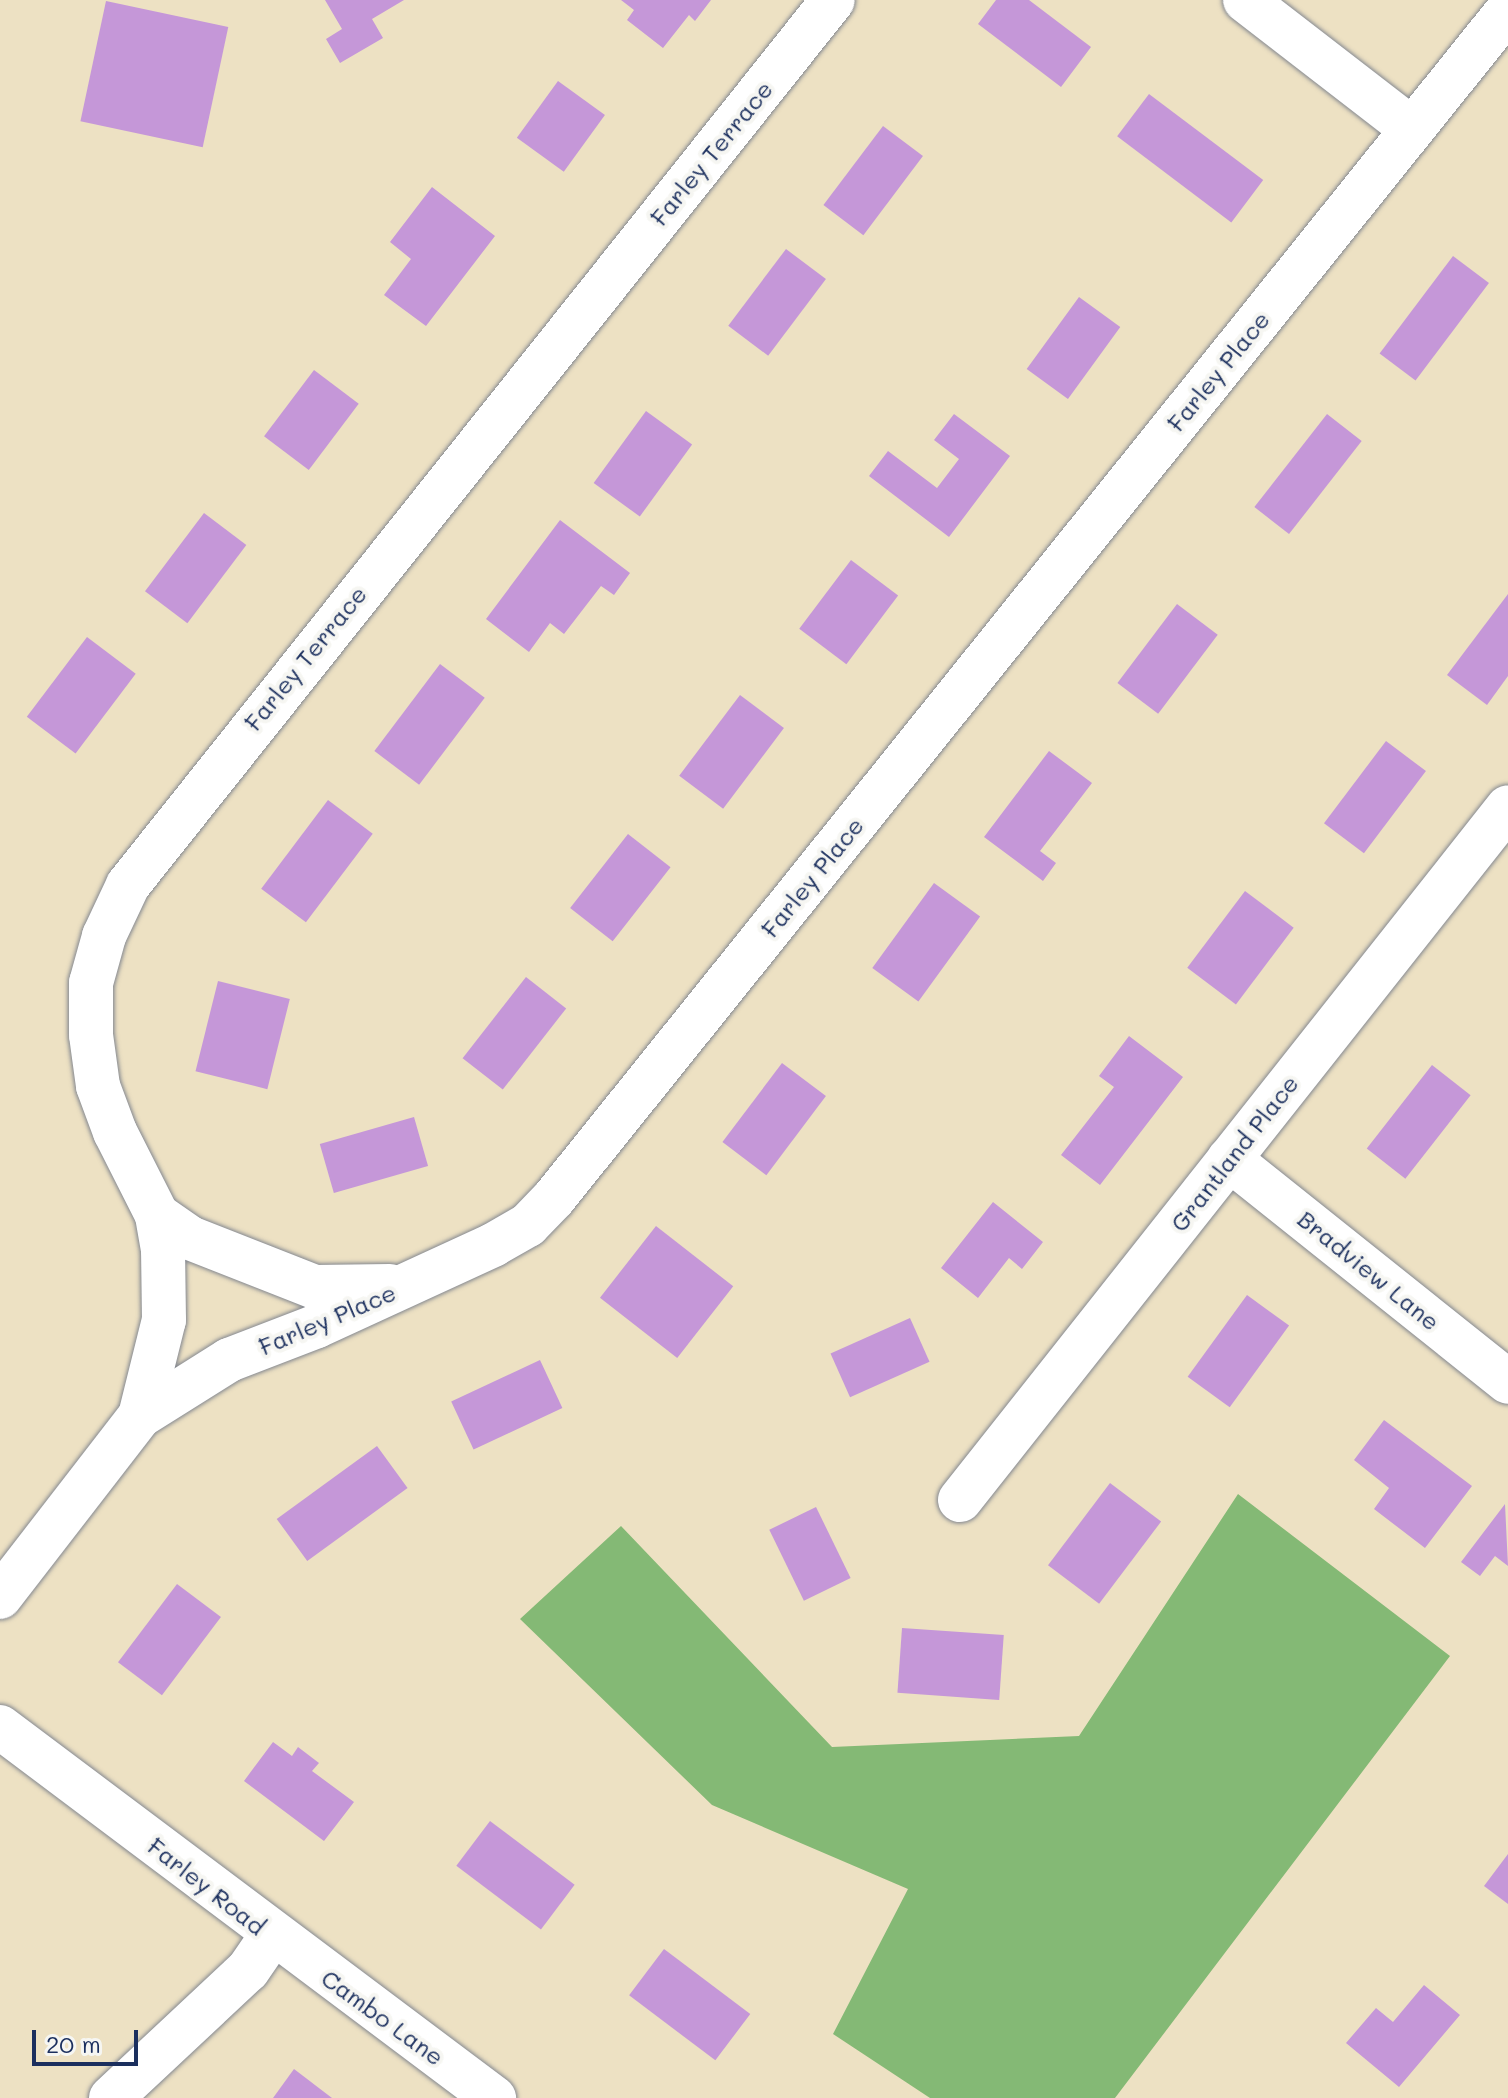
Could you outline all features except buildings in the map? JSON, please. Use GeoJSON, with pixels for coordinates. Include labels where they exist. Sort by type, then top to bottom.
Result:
{"type":"FeatureCollection","features":[{"type":"Feature","properties":{"kind":"street","name":"Farley Terrace"},"geometry":{"type":"LineString","coordinates":[[140,1416],[164,1320],[166,1278],[157,1215],[115,1132],[98,1086],[91,1035],[91,983],[104,936],[128,885],[833,0]]}},
{"type":"Feature","properties":{"kind":"street"},"geometry":{"type":"LineString","coordinates":[[1245,0],[1412,129]]}},
{"type":"Feature","properties":{"kind":"street","name":"Farley Place"},"geometry":{"type":"LineString","coordinates":[[0,1597],[140,1416],[229,1360],[493,1245],[528,1225],[554,1198],[1508,10]]}},
{"type":"Feature","properties":{"kind":"street","name":"Grantland Place"},"geometry":{"type":"LineString","coordinates":[[960,1500],[1508,807]]}},
{"type":"Feature","properties":{"kind":"street","name":"Bradview Lane"},"geometry":{"type":"LineString","coordinates":[[1229,1159],[1508,1382]]}},
{"type":"Feature","properties":{"kind":"street"},"geometry":{"type":"LineString","coordinates":[[157,1215],[190,1238],[315,1287],[404,1286]]}},
{"type":"Feature","properties":{"kind":"street","name":"Farley Road"},"geometry":{"type":"LineString","coordinates":[[0,1727],[272,1935],[248,1970],[111,2098]]}},
{"type":"Feature","properties":{"kind":"street","name":"Cambo Lane"},"geometry":{"type":"LineString","coordinates":[[272,1935],[494,2098]]}},
{"type":"Feature","properties":{"kind":"green space"},"geometry":{"type":"Polygon","coordinates":[[[1238,1494],[1450,1656],[1115,2098],[930,2098],[833,2034],[908,1889],[712,1805],[520,1619],[621,1526],[832,1747],[1079,1736],[1238,1494]]]}}]}
